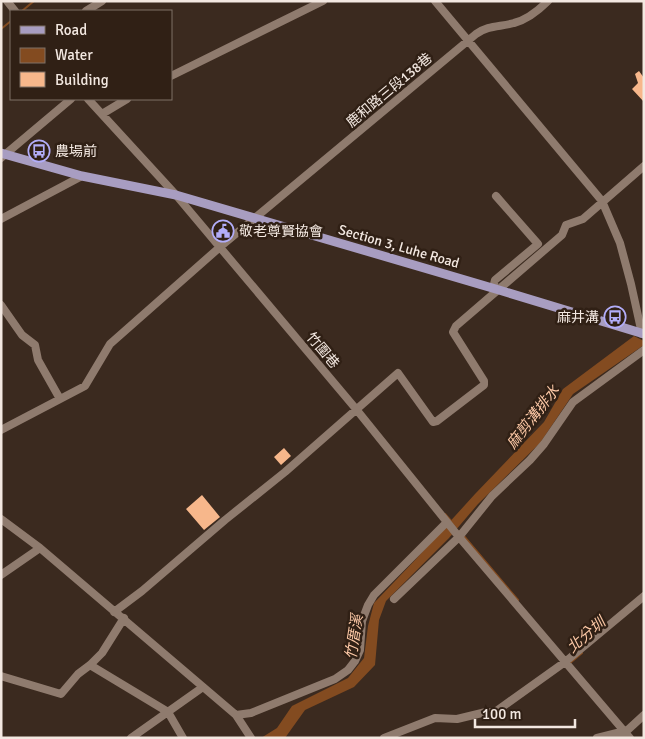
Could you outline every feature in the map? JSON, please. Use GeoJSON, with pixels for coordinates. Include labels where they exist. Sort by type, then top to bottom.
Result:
{"type":"FeatureCollection","features":[{"type":"Feature","properties":{"kind":"main road","name":"Section 3, Luhe Road"},"geometry":{"type":"LineString","coordinates":[[3,155],[82,176],[176,195],[643,333]]}},
{"type":"Feature","properties":{"kind":"street"},"geometry":{"type":"LineString","coordinates":[[88,10],[102,1]]}},
{"type":"Feature","properties":{"kind":"street"},"geometry":{"type":"LineString","coordinates":[[172,76],[323,1]]}},
{"type":"Feature","properties":{"kind":"street"},"geometry":{"type":"LineString","coordinates":[[436,1],[467,41],[602,201],[620,243],[643,333]]}},
{"type":"Feature","properties":{"kind":"street","name":"鹿和路三段138巷"},"geometry":{"type":"LineString","coordinates":[[1,430],[85,386],[110,344],[220,247],[480,30],[515,23],[548,1]]}},
{"type":"Feature","properties":{"kind":"street"},"geometry":{"type":"LineString","coordinates":[[3,155],[71,100]]}},
{"type":"Feature","properties":{"kind":"street","name":"竹圍巷"},"geometry":{"type":"LineString","coordinates":[[89,100],[176,195],[356,409],[459,537],[630,738]]}},
{"type":"Feature","properties":{"kind":"street"},"geometry":{"type":"LineString","coordinates":[[102,114],[125,100]]}},
{"type":"Feature","properties":{"kind":"street"},"geometry":{"type":"LineString","coordinates":[[114,612],[285,472],[398,374],[433,422],[437,421],[484,385],[484,381],[453,332],[456,326],[496,289],[562,235],[566,225],[583,220],[602,201],[644,166]]}},
{"type":"Feature","properties":{"kind":"street"},"geometry":{"type":"LineString","coordinates":[[1,219],[82,176]]}},
{"type":"Feature","properties":{"kind":"street"},"geometry":{"type":"LineString","coordinates":[[496,196],[538,244],[495,280],[496,289]]}},
{"type":"Feature","properties":{"kind":"street"},"geometry":{"type":"LineString","coordinates":[[1,305],[22,335],[35,345],[38,360],[60,399]]}},
{"type":"Feature","properties":{"kind":"street"},"geometry":{"type":"LineString","coordinates":[[394,599],[459,537],[492,496],[530,460],[544,444],[573,402],[644,350]]}},
{"type":"Feature","properties":{"kind":"street"},"geometry":{"type":"LineString","coordinates":[[1,519],[40,548],[114,612],[124,618],[236,715],[251,738]]}},
{"type":"Feature","properties":{"kind":"street"},"geometry":{"type":"LineString","coordinates":[[236,715],[251,714],[335,679],[348,670],[360,650],[362,621],[374,595],[447,522]]}},
{"type":"Feature","properties":{"kind":"street"},"geometry":{"type":"LineString","coordinates":[[1,575],[40,548]]}},
{"type":"Feature","properties":{"kind":"street"},"geometry":{"type":"LineString","coordinates":[[384,738],[435,718],[457,719],[486,712],[495,712],[565,662],[644,596]]}},
{"type":"Feature","properties":{"kind":"street"},"geometry":{"type":"LineString","coordinates":[[1,676],[62,694],[78,674],[102,653],[124,618]]}},
{"type":"Feature","properties":{"kind":"street"},"geometry":{"type":"LineString","coordinates":[[90,665],[168,712],[183,738]]}},
{"type":"Feature","properties":{"kind":"street"},"geometry":{"type":"LineString","coordinates":[[131,738],[203,687]]}},
{"type":"Feature","properties":{"kind":"street"},"geometry":{"type":"LineString","coordinates":[[619,738],[644,715]]}},
{"type":"Feature","properties":{"kind":"street"},"geometry":{"type":"LineString","coordinates":[[597,738],[625,731]]}},
{"type":"Feature","properties":{"kind":"water"},"geometry":{"type":"Polygon","coordinates":[[[634,336],[644,341],[644,345],[573,394],[540,443],[478,504],[449,538],[386,601],[379,620],[375,665],[354,687],[305,710],[285,738],[261,738],[277,728],[292,706],[348,678],[364,658],[368,626],[374,603],[544,422],[563,389],[634,336]]]}},
{"type":"Feature","properties":{"kind":"building"},"geometry":{"type":"Polygon","coordinates":[[[639,71],[644,78],[644,102],[632,89],[638,83],[635,74],[639,71]]]}},
{"type":"Feature","properties":{"kind":"building"},"geometry":{"type":"Polygon","coordinates":[[[284,448],[291,456],[281,465],[274,457],[284,448]]]}},
{"type":"Feature","properties":{"kind":"building"},"geometry":{"type":"Polygon","coordinates":[[[202,495],[220,517],[204,530],[186,509],[202,495]]]}},
{"type":"Feature","properties":{"kind":"waterway"},"geometry":{"type":"LineString","coordinates":[[23,10],[34,1]]}},
{"type":"Feature","properties":{"kind":"waterway"},"geometry":{"type":"LineString","coordinates":[[1,29],[10,22]]}},
{"type":"Feature","properties":{"kind":"waterway"},"geometry":{"type":"LineString","coordinates":[[445,514],[452,522]]}},
{"type":"Feature","properties":{"kind":"waterway"},"geometry":{"type":"LineString","coordinates":[[463,535],[518,600]]}},
{"type":"Feature","properties":{"kind":"waterway","name":"北分圳"},"geometry":{"type":"LineString","coordinates":[[570,663],[582,653]]}},
{"type":"Feature","properties":{"kind":"place","name":"農場前"},"geometry":{"type":"Point","coordinates":[39,151]}},
{"type":"Feature","properties":{"kind":"place","name":"敬老尊賢協會"},"geometry":{"type":"Point","coordinates":[223,231]}},
{"type":"Feature","properties":{"kind":"place","name":"麻井溝"},"geometry":{"type":"Point","coordinates":[615,317]}},
{"type":"Feature","properties":{"kind":"water label","name":"麻剪溝排水"},"geometry":{"type":"Point","coordinates":[533,417]}},
{"type":"Feature","properties":{"kind":"water label","name":"竹厝溪"},"geometry":{"type":"Point","coordinates":[354,637]}}]}
